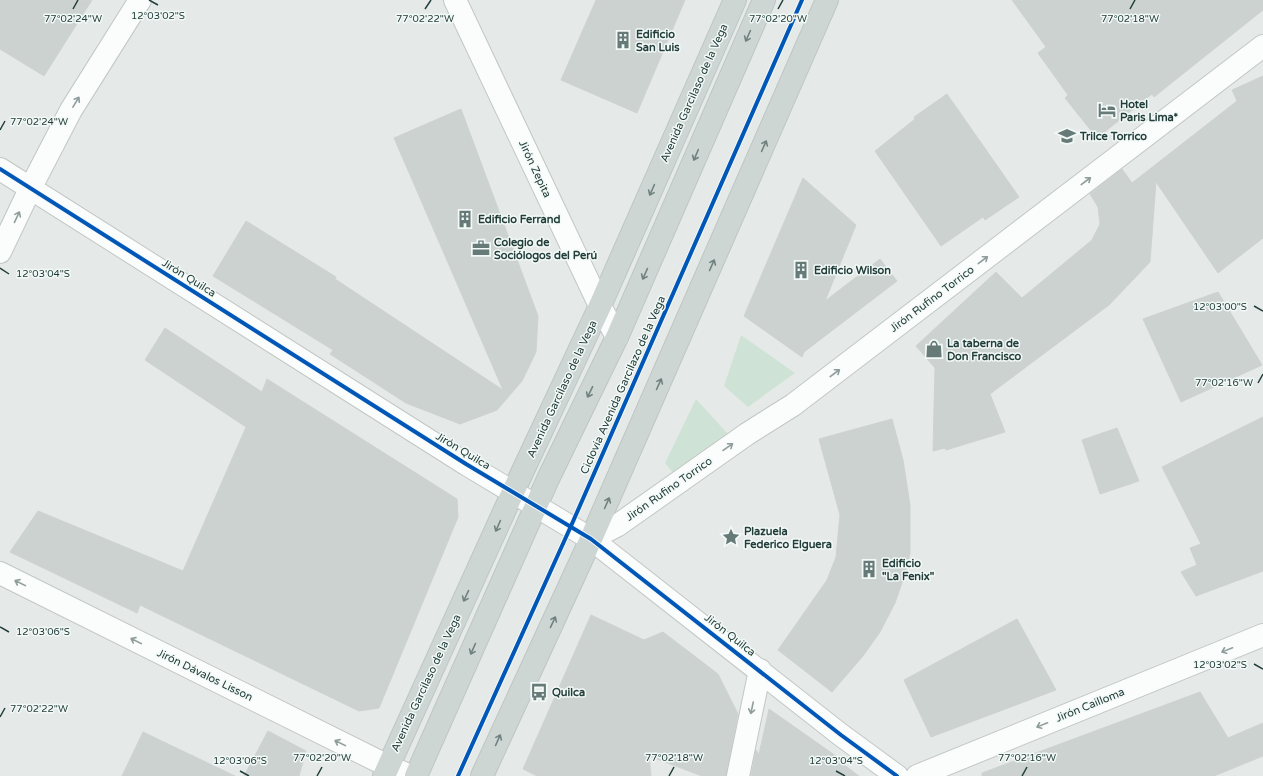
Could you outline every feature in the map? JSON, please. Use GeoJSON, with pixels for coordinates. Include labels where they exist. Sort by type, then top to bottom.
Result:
{"type":"FeatureCollection","features":[{"type":"Feature","properties":{"kind":"main road","name":"Avenida Garcilaso de la Vega"},"geometry":{"type":"LineString","coordinates":[[386,771],[600,306],[735,0]]}},
{"type":"Feature","properties":{"kind":"main road"},"geometry":{"type":"LineString","coordinates":[[416,776],[536,506],[617,337],[764,0]]}},
{"type":"Feature","properties":{"kind":"main road"},"geometry":{"type":"LineString","coordinates":[[482,776],[591,539],[827,0]]}},
{"type":"Feature","properties":{"kind":"street"},"geometry":{"type":"LineString","coordinates":[[0,252],[30,189],[71,110],[140,0]]}},
{"type":"Feature","properties":{"kind":"street","name":"Jirón Zepita"},"geometry":{"type":"LineString","coordinates":[[455,0],[600,306],[617,337]]}},
{"type":"Feature","properties":{"kind":"street","name":"Jirón Rufino Torrico"},"geometry":{"type":"LineString","coordinates":[[591,539],[618,525],[747,434],[794,405],[1263,46]]}},
{"type":"Feature","properties":{"kind":"street","name":"Jirón Quilca"},"geometry":{"type":"LineString","coordinates":[[0,169],[453,456],[591,539],[841,735],[897,776]]}},
{"type":"Feature","properties":{"kind":"street","name":"Jirón Dávalos Lisson"},"geometry":{"type":"LineString","coordinates":[[0,573],[386,771],[410,776]]}},
{"type":"Feature","properties":{"kind":"street","name":"Jirón Cailloma"},"geometry":{"type":"LineString","coordinates":[[917,776],[1263,635]]}},
{"type":"Feature","properties":{"kind":"street"},"geometry":{"type":"LineString","coordinates":[[738,776],[760,670]]}},
{"type":"Feature","properties":{"kind":"green space"},"geometry":{"type":"Polygon","coordinates":[[[741,335],[795,373],[748,407],[724,386],[741,335]]]}},
{"type":"Feature","properties":{"kind":"green space"},"geometry":{"type":"Polygon","coordinates":[[[696,399],[728,434],[673,473],[665,463],[696,399]]]}},
{"type":"Feature","properties":{"kind":"building"},"geometry":{"type":"Polygon","coordinates":[[[0,0],[92,0],[44,76],[0,49],[0,0]]]}},
{"type":"Feature","properties":{"kind":"building","name":"Edificio San Luis"},"geometry":{"type":"Polygon","coordinates":[[[596,0],[685,0],[637,113],[561,80],[596,0]]]}},
{"type":"Feature","properties":{"kind":"building"},"geometry":{"type":"Polygon","coordinates":[[[1012,0],[1263,0],[1263,10],[1154,97],[1152,94],[1097,138],[1065,98],[1068,95],[1038,53],[1046,47],[1012,0]]]}},
{"type":"Feature","properties":{"kind":"building"},"geometry":{"type":"Polygon","coordinates":[[[1263,76],[1263,238],[1218,273],[1156,182],[1150,262],[1109,305],[990,394],[1005,432],[946,450],[945,448],[933,451],[935,368],[916,346],[996,272],[1022,298],[1092,240],[1100,224],[1098,207],[1090,194],[1122,169],[1132,183],[1237,101],[1232,90],[1263,76]]]}},
{"type":"Feature","properties":{"kind":"building"},"geometry":{"type":"Polygon","coordinates":[[[947,94],[1019,197],[985,220],[983,217],[941,246],[875,151],[915,119],[914,117],[947,94]]]}},
{"type":"Feature","properties":{"kind":"building","name":"Edificio Ferrand"},"geometry":{"type":"Polygon","coordinates":[[[461,109],[538,316],[536,352],[522,381],[497,410],[460,424],[406,403],[330,354],[333,350],[213,276],[246,221],[336,277],[335,279],[503,390],[394,138],[461,109]]]}},
{"type":"Feature","properties":{"kind":"building","name":"Edificio Wilson"},"geometry":{"type":"Polygon","coordinates":[[[803,178],[856,225],[825,301],[880,259],[897,281],[804,352],[802,357],[744,316],[803,178]]]}},
{"type":"Feature","properties":{"kind":"building"},"geometry":{"type":"Polygon","coordinates":[[[1218,292],[1262,365],[1181,402],[1143,319],[1218,292]]]}},
{"type":"Feature","properties":{"kind":"building"},"geometry":{"type":"Polygon","coordinates":[[[165,328],[262,392],[267,379],[457,499],[458,517],[379,708],[359,711],[140,605],[137,613],[10,552],[38,511],[183,571],[246,427],[145,360],[165,328]]]}},
{"type":"Feature","properties":{"kind":"building"},"geometry":{"type":"Polygon","coordinates":[[[1263,417],[1263,571],[1196,596],[1181,572],[1197,565],[1190,548],[1201,544],[1162,467],[1263,417]]]}},
{"type":"Feature","properties":{"kind":"building","name":"Edificio \"La Fenix\""},"geometry":{"type":"Polygon","coordinates":[[[892,419],[903,460],[910,505],[910,554],[895,603],[880,632],[863,656],[832,692],[778,650],[827,580],[836,557],[840,515],[819,439],[892,419]]]}},
{"type":"Feature","properties":{"kind":"building"},"geometry":{"type":"Polygon","coordinates":[[[1117,428],[1139,481],[1100,494],[1082,440],[1117,428]]]}},
{"type":"Feature","properties":{"kind":"building"},"geometry":{"type":"Polygon","coordinates":[[[591,615],[644,640],[663,632],[718,674],[738,714],[726,776],[702,776],[649,756],[651,776],[537,776],[523,769],[591,615]]]}},
{"type":"Feature","properties":{"kind":"building"},"geometry":{"type":"Polygon","coordinates":[[[1017,619],[1056,690],[931,737],[904,680],[1017,619]]]}},
{"type":"Feature","properties":{"kind":"building"},"geometry":{"type":"Polygon","coordinates":[[[1200,692],[1228,738],[1263,723],[1263,756],[1214,776],[982,776],[982,773],[1200,692]]]}},
{"type":"Feature","properties":{"kind":"building"},"geometry":{"type":"Polygon","coordinates":[[[769,709],[836,756],[835,758],[859,776],[751,776],[756,750],[759,754],[769,709]]]}},
{"type":"Feature","properties":{"kind":"building"},"geometry":{"type":"Polygon","coordinates":[[[268,731],[306,751],[299,776],[244,776],[268,731]]]}},
{"type":"Feature","properties":{"kind":"building"},"geometry":{"type":"Polygon","coordinates":[[[143,732],[235,776],[122,776],[143,732]]]}},
{"type":"Feature","properties":{"kind":"cycle path","name":"Ciclovía Avenida Garcilazo de la Vega"},"geometry":{"type":"LineString","coordinates":[[458,776],[571,526],[802,0]]}},
{"type":"Feature","properties":{"kind":"cycle path"},"geometry":{"type":"LineString","coordinates":[[0,169],[466,464],[591,539],[841,735],[897,776]]}},
{"type":"Feature","properties":{"kind":"place","name":"Edificio San Luis"},"geometry":{"type":"Point","coordinates":[623,40]}},
{"type":"Feature","properties":{"kind":"place","name":"Hotel Paris Lima*"},"geometry":{"type":"Point","coordinates":[1107,110]}},
{"type":"Feature","properties":{"kind":"place","name":"Trilce Torrico"},"geometry":{"type":"Point","coordinates":[1067,136]}},
{"type":"Feature","properties":{"kind":"place","name":"Edificio Ferrand"},"geometry":{"type":"Point","coordinates":[465,219]}},
{"type":"Feature","properties":{"kind":"place","name":"Colegio de Sociólogos del Perú"},"geometry":{"type":"Point","coordinates":[481,248]}},
{"type":"Feature","properties":{"kind":"place","name":"Edificio Wilson"},"geometry":{"type":"Point","coordinates":[801,270]}},
{"type":"Feature","properties":{"kind":"place","name":"La taberna de Don Francisco"},"geometry":{"type":"Point","coordinates":[934,349]}},
{"type":"Feature","properties":{"kind":"place","name":"Plazuela Federico Elguera"},"geometry":{"type":"Point","coordinates":[731,537]}},
{"type":"Feature","properties":{"kind":"place","name":"Edificio \"La Fenix\""},"geometry":{"type":"Point","coordinates":[869,569]}},
{"type":"Feature","properties":{"kind":"place","name":"Quilca"},"geometry":{"type":"Point","coordinates":[539,692]}}]}
